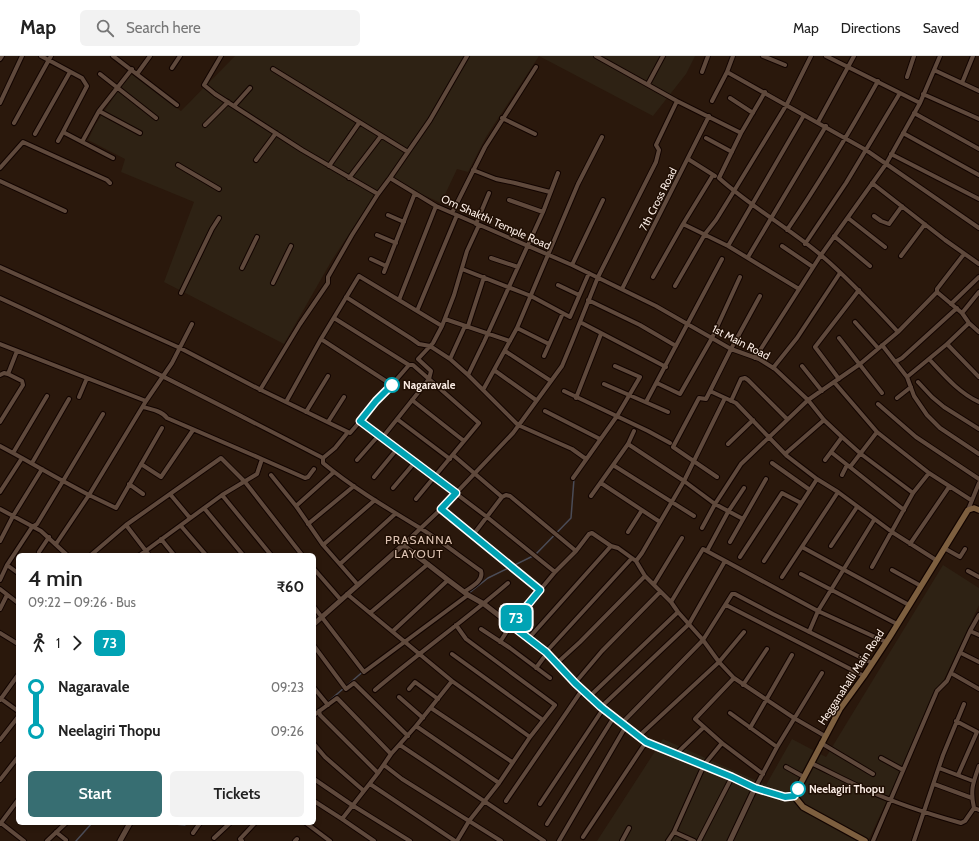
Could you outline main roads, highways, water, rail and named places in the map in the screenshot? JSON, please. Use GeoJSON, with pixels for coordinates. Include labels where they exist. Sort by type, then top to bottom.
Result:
{"type":"FeatureCollection","features":[{"type":"Feature","properties":{"kind":"main road","name":"Hegganahalli Main Road"},"geometry":{"type":"LineString","coordinates":[[864,841],[803,807],[794,796],[840,709],[886,642],[968,510],[974,508],[979,510]]}},
{"type":"Feature","properties":{"kind":"waterway"},"geometry":{"type":"LineString","coordinates":[[536,554],[571,518],[574,479]]}},
{"type":"Feature","properties":{"kind":"waterway"},"geometry":{"type":"LineString","coordinates":[[469,593],[488,578],[533,556]]}},
{"type":"Feature","properties":{"kind":"waterway"},"geometry":{"type":"LineString","coordinates":[[322,707],[373,663]]}},
{"type":"Feature","properties":{"kind":"waterway"},"geometry":{"type":"LineString","coordinates":[[76,841],[90,825]]}},
{"type":"Feature","properties":{"kind":"place","name":"Nagaravale"},"geometry":{"type":"Point","coordinates":[392,385]}},
{"type":"Feature","properties":{"kind":"place","name":"Neelagiri Thopu"},"geometry":{"type":"Point","coordinates":[798,789]}},
{"type":"Feature","properties":{"kind":"district","name":"PRASANNA LAYOUT"},"geometry":{"type":"Point","coordinates":[419,546]}}]}
